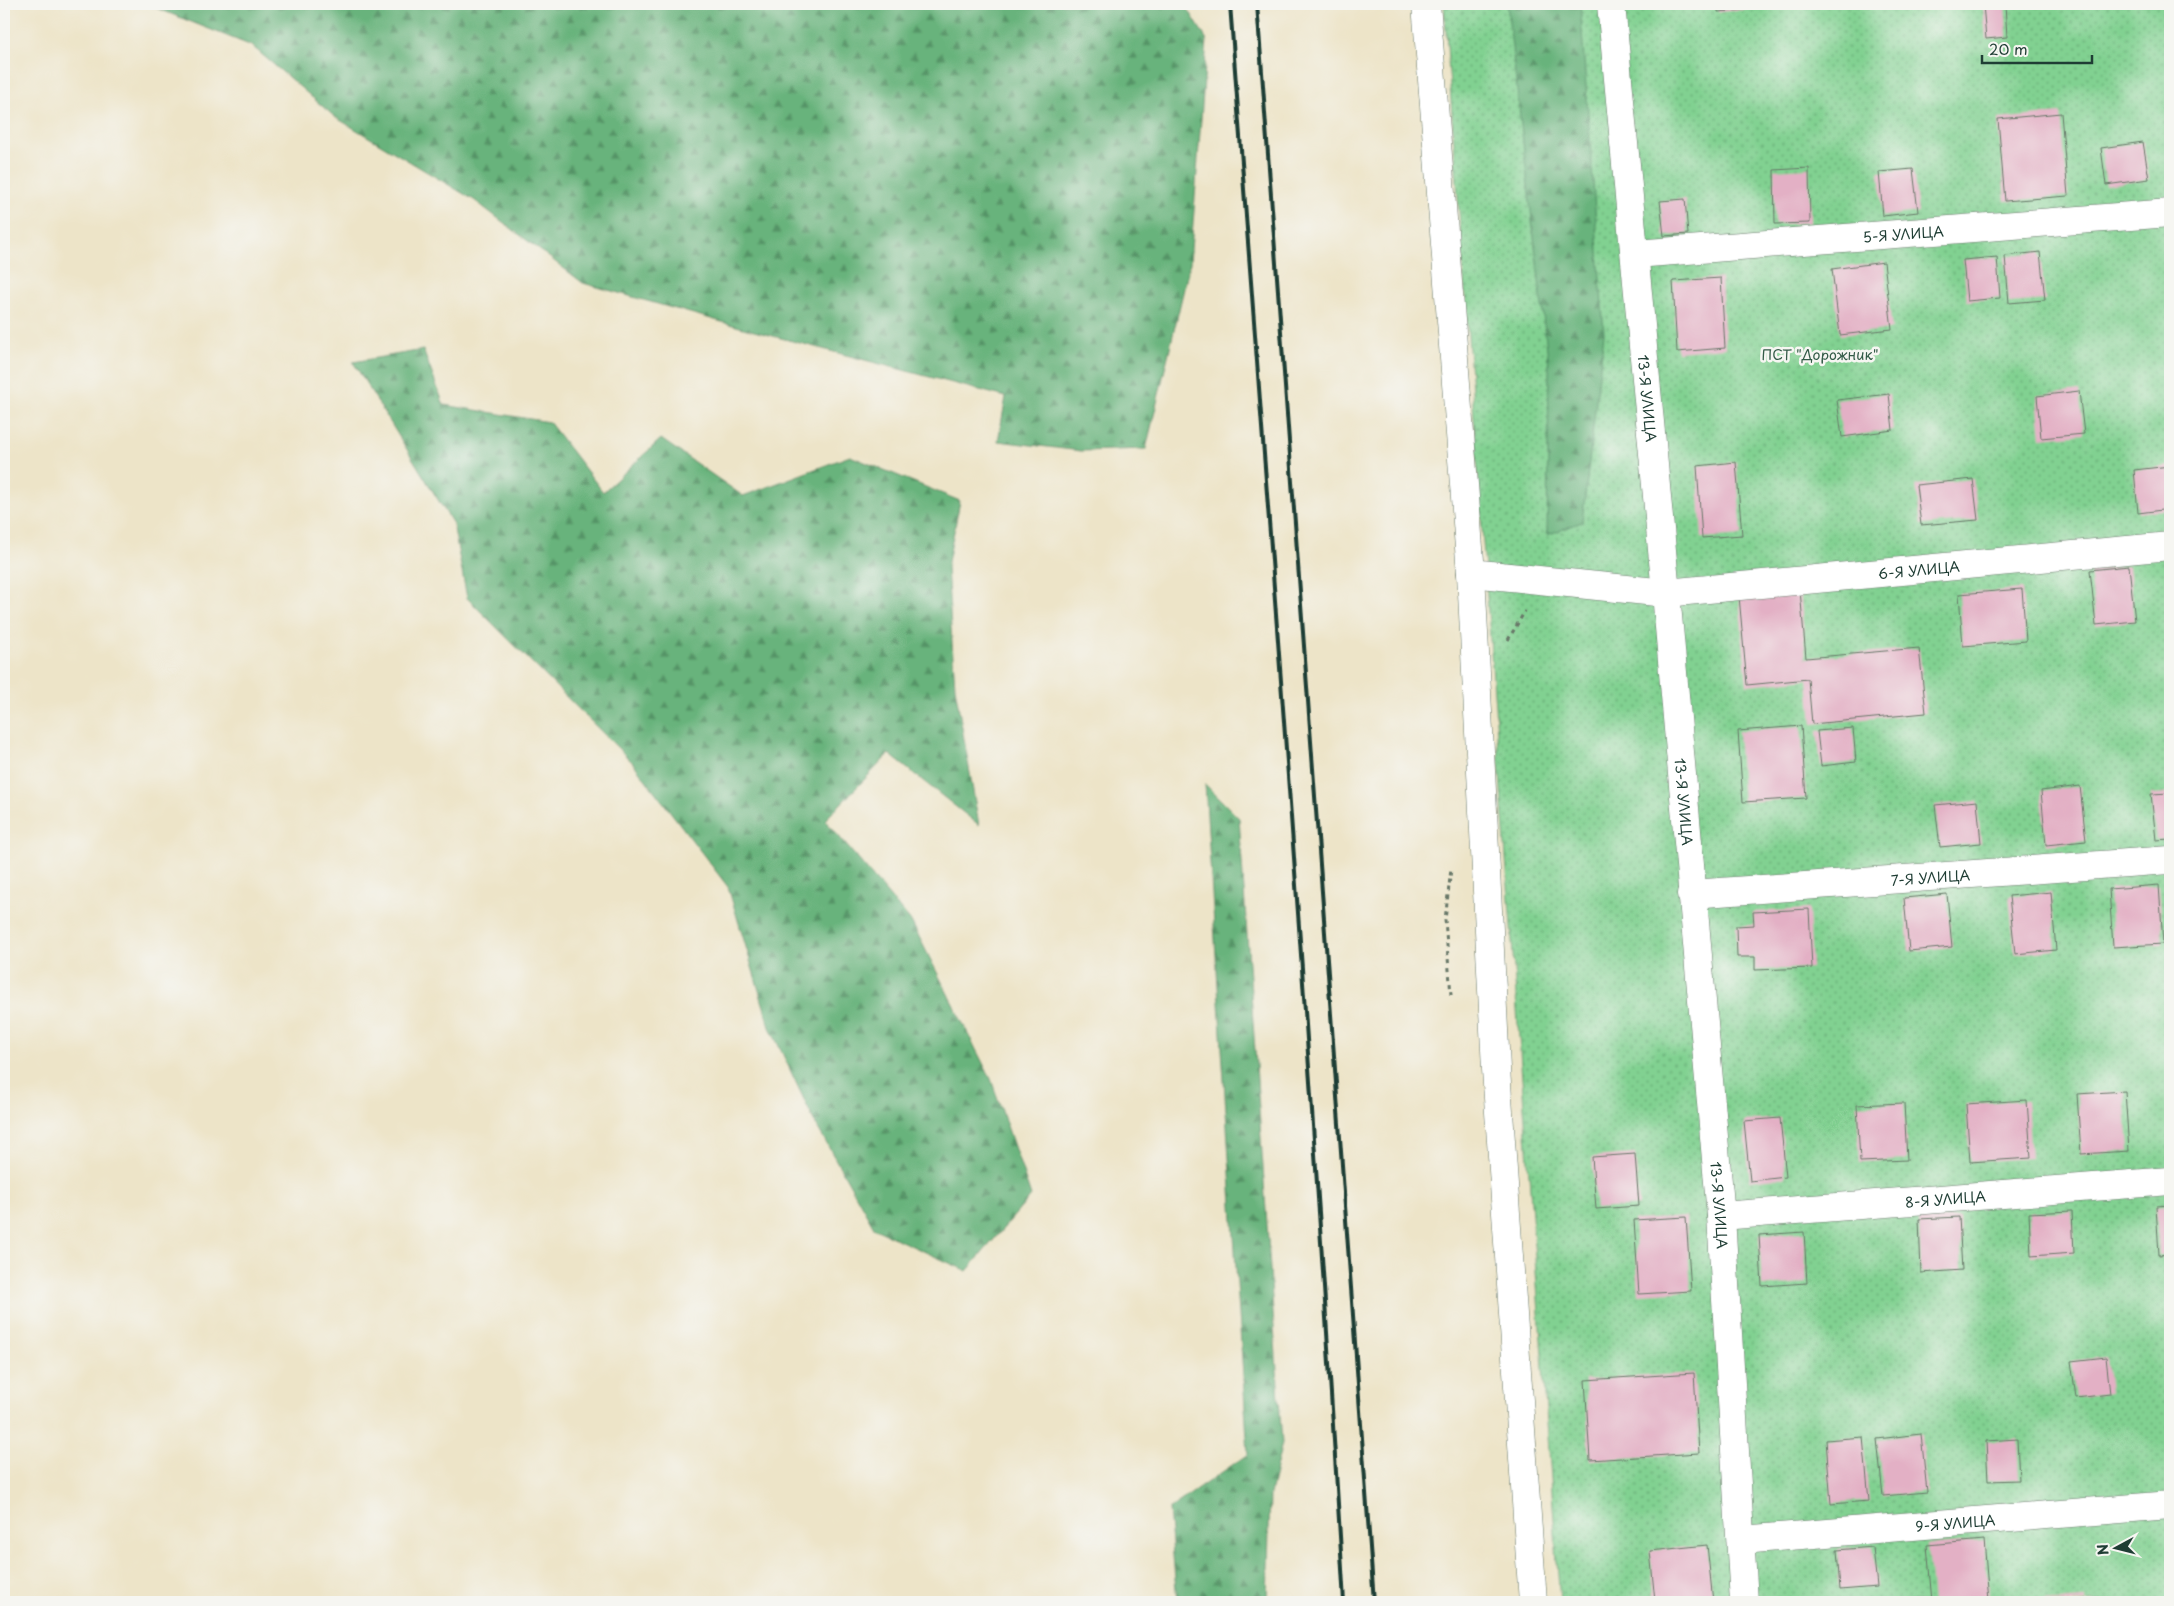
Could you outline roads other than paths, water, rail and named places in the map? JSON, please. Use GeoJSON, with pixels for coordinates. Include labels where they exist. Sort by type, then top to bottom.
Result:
{"type":"FeatureCollection","features":[{"type":"Feature","properties":{"kind":"street"},"geometry":{"type":"LineString","coordinates":[[1426,4],[1471,573],[1496,1069],[1532,1602]]}},
{"type":"Feature","properties":{"kind":"street","name":"13-Я УЛИЦА"},"geometry":{"type":"LineString","coordinates":[[1611,4],[1666,593],[1720,1216],[1744,1602]]}},
{"type":"Feature","properties":{"kind":"street","name":"5-Я УЛИЦА"},"geometry":{"type":"LineString","coordinates":[[1635,254],[2170,213]]}},
{"type":"Feature","properties":{"kind":"street","name":"6-Я УЛИЦА"},"geometry":{"type":"LineString","coordinates":[[1471,573],[1666,593],[2170,546]]}},
{"type":"Feature","properties":{"kind":"street","name":"7-Я УЛИЦА"},"geometry":{"type":"LineString","coordinates":[[1691,894],[2170,860]]}},
{"type":"Feature","properties":{"kind":"street","name":"8-Я УЛИЦА"},"geometry":{"type":"LineString","coordinates":[[1720,1216],[2170,1181]]}},
{"type":"Feature","properties":{"kind":"street","name":"9-Я УЛИЦА"},"geometry":{"type":"LineString","coordinates":[[1740,1540],[2170,1505]]}},
{"type":"Feature","properties":{"kind":"railway"},"geometry":{"type":"LineString","coordinates":[[1230,4],[1304,1002],[1344,1602]]}},
{"type":"Feature","properties":{"kind":"railway"},"geometry":{"type":"LineString","coordinates":[[1257,4],[1374,1602]]}},
{"type":"Feature","properties":{"kind":"park label","name":"ПСТ \"Дорожник\""},"geometry":{"type":"Point","coordinates":[1820,354]}}]}
